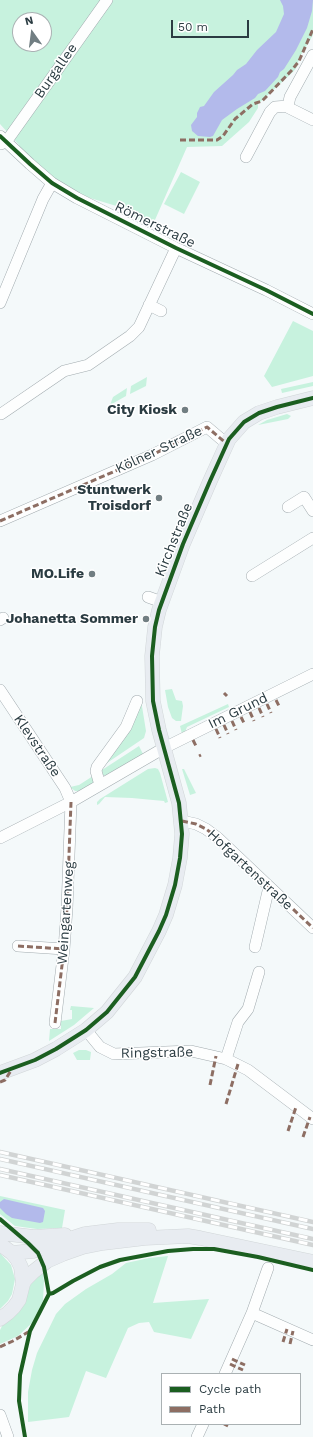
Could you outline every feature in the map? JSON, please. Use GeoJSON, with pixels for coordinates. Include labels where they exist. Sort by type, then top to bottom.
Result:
{"type":"FeatureCollection","features":[{"type":"Feature","properties":{"kind":"main road","name":"Kirchstraße"},"geometry":{"type":"LineString","coordinates":[[0,1073],[47,1054],[86,1030],[107,1012],[132,980],[144,961],[159,931],[166,915],[177,877],[180,858],[182,821],[153,701],[153,642],[155,627],[162,602],[183,544],[229,439],[244,422],[259,413],[277,406],[313,398]]}},
{"type":"Feature","properties":{"kind":"main road"},"geometry":{"type":"LineString","coordinates":[[0,1233],[34,1237],[85,1234],[118,1230],[150,1230],[170,1232],[216,1241],[313,1262]]}},
{"type":"Feature","properties":{"kind":"main road"},"geometry":{"type":"LineString","coordinates":[[12,1252],[33,1251],[85,1234]]}},
{"type":"Feature","properties":{"kind":"main road"},"geometry":{"type":"LineString","coordinates":[[23,1284],[33,1272],[47,1261],[83,1247],[145,1238],[188,1236]]}},
{"type":"Feature","properties":{"kind":"main road"},"geometry":{"type":"LineString","coordinates":[[0,1244],[12,1252],[21,1267],[23,1284],[22,1292],[16,1304],[0,1319]]}},
{"type":"Feature","properties":{"kind":"street","name":"Burgallee"},"geometry":{"type":"LineString","coordinates":[[2,141],[106,0]]}},
{"type":"Feature","properties":{"kind":"street"},"geometry":{"type":"LineString","coordinates":[[288,107],[290,97],[313,55]]}},
{"type":"Feature","properties":{"kind":"street"},"geometry":{"type":"LineString","coordinates":[[246,157],[270,112],[275,107],[288,107],[313,120]]}},
{"type":"Feature","properties":{"kind":"street","name":"Römerstraße"},"geometry":{"type":"LineString","coordinates":[[2,141],[52,182],[104,213],[313,314]]}},
{"type":"Feature","properties":{"kind":"street"},"geometry":{"type":"LineString","coordinates":[[0,303],[52,182]]}},
{"type":"Feature","properties":{"kind":"street"},"geometry":{"type":"LineString","coordinates":[[1,414],[64,370],[88,365],[130,336],[139,327],[176,248]]}},
{"type":"Feature","properties":{"kind":"street"},"geometry":{"type":"LineString","coordinates":[[149,305],[161,311]]}},
{"type":"Feature","properties":{"kind":"street","name":"Kölner Straße"},"geometry":{"type":"LineString","coordinates":[[0,520],[152,455],[207,427],[227,444]]}},
{"type":"Feature","properties":{"kind":"street"},"geometry":{"type":"LineString","coordinates":[[288,507],[304,497],[313,511]]}},
{"type":"Feature","properties":{"kind":"street"},"geometry":{"type":"LineString","coordinates":[[252,576],[313,538]]}},
{"type":"Feature","properties":{"kind":"street"},"geometry":{"type":"LineString","coordinates":[[148,597],[162,602]]}},
{"type":"Feature","properties":{"kind":"street","name":"Im Grund"},"geometry":{"type":"LineString","coordinates":[[164,748],[313,674]]}},
{"type":"Feature","properties":{"kind":"street","name":"Klevstraße"},"geometry":{"type":"LineString","coordinates":[[0,690],[65,788],[71,802]]}},
{"type":"Feature","properties":{"kind":"street"},"geometry":{"type":"LineString","coordinates":[[100,785],[96,771],[126,727],[137,701]]}},
{"type":"Feature","properties":{"kind":"street"},"geometry":{"type":"LineString","coordinates":[[0,838],[71,802],[164,748]]}},
{"type":"Feature","properties":{"kind":"street","name":"Weingartenweg"},"geometry":{"type":"LineString","coordinates":[[55,1023],[64,949],[69,879],[71,802]]}},
{"type":"Feature","properties":{"kind":"street","name":"Hofgartenstraße"},"geometry":{"type":"LineString","coordinates":[[182,821],[192,822],[206,829],[218,838],[313,928]]}},
{"type":"Feature","properties":{"kind":"street"},"geometry":{"type":"LineString","coordinates":[[255,947],[269,887]]}},
{"type":"Feature","properties":{"kind":"street"},"geometry":{"type":"LineString","coordinates":[[18,946],[64,949]]}},
{"type":"Feature","properties":{"kind":"street"},"geometry":{"type":"LineString","coordinates":[[226,1059],[238,1022],[248,1009],[258,972]]}},
{"type":"Feature","properties":{"kind":"street","name":"Ringstraße"},"geometry":{"type":"LineString","coordinates":[[86,1030],[100,1047],[114,1054],[191,1051],[226,1059],[248,1070],[313,1119]]}},
{"type":"Feature","properties":{"kind":"street"},"geometry":{"type":"LineString","coordinates":[[225,1373],[252,1313],[268,1268]]}},
{"type":"Feature","properties":{"kind":"street"},"geometry":{"type":"LineString","coordinates":[[252,1313],[313,1340]]}},
{"type":"Feature","properties":{"kind":"street"},"geometry":{"type":"LineString","coordinates":[[0,1415],[8,1437]]}},
{"type":"Feature","properties":{"kind":"street"},"geometry":{"type":"LineString","coordinates":[[197,1437],[203,1425]]}},
{"type":"Feature","properties":{"kind":"green space"},"geometry":{"type":"Polygon","coordinates":[[[0,0],[313,0],[313,35],[299,58],[297,67],[258,104],[258,108],[249,122],[222,146],[187,147],[151,229],[123,208],[80,195],[55,179],[19,148],[19,145],[0,124],[0,0]]]}},
{"type":"Feature","properties":{"kind":"green space"},"geometry":{"type":"Polygon","coordinates":[[[181,172],[200,182],[184,214],[164,204],[181,172]]]}},
{"type":"Feature","properties":{"kind":"green space"},"geometry":{"type":"Polygon","coordinates":[[[293,321],[313,331],[313,376],[272,387],[264,376],[293,321]]]}},
{"type":"Feature","properties":{"kind":"green space"},"geometry":{"type":"Polygon","coordinates":[[[147,377],[146,386],[130,394],[131,386],[147,377]]]}},
{"type":"Feature","properties":{"kind":"green space"},"geometry":{"type":"Polygon","coordinates":[[[313,382],[313,386],[282,393],[281,389],[313,382]]]}},
{"type":"Feature","properties":{"kind":"green space"},"geometry":{"type":"Polygon","coordinates":[[[127,388],[126,396],[110,405],[113,397],[127,388]]]}},
{"type":"Feature","properties":{"kind":"green space"},"geometry":{"type":"Polygon","coordinates":[[[287,414],[291,416],[288,419],[258,425],[267,420],[287,414]]]}},
{"type":"Feature","properties":{"kind":"green space"},"geometry":{"type":"Polygon","coordinates":[[[172,689],[176,700],[182,701],[183,706],[181,721],[176,721],[172,718],[168,707],[165,690],[172,689]]]}},
{"type":"Feature","properties":{"kind":"green space"},"geometry":{"type":"Polygon","coordinates":[[[141,700],[146,731],[144,738],[104,765],[141,700]]]}},
{"type":"Feature","properties":{"kind":"green space"},"geometry":{"type":"Polygon","coordinates":[[[228,704],[229,707],[187,727],[185,732],[182,734],[180,726],[228,704]]]}},
{"type":"Feature","properties":{"kind":"green space"},"geometry":{"type":"Polygon","coordinates":[[[139,746],[143,754],[107,776],[103,775],[102,770],[139,746]]]}},
{"type":"Feature","properties":{"kind":"green space"},"geometry":{"type":"Polygon","coordinates":[[[148,769],[158,769],[160,773],[168,802],[165,803],[164,801],[105,797],[97,805],[97,802],[100,799],[148,769]]]}},
{"type":"Feature","properties":{"kind":"green space"},"geometry":{"type":"Polygon","coordinates":[[[182,769],[184,769],[196,793],[190,795],[182,769]]]}},
{"type":"Feature","properties":{"kind":"green space"},"geometry":{"type":"Polygon","coordinates":[[[93,776],[93,784],[79,791],[75,791],[70,787],[79,785],[93,776]]]}},
{"type":"Feature","properties":{"kind":"green space"},"geometry":{"type":"Polygon","coordinates":[[[71,1006],[94,1008],[74,1025],[49,1041],[50,1029],[61,1029],[61,1021],[72,1019],[72,1010],[70,1010],[71,1006]]]}},
{"type":"Feature","properties":{"kind":"green space"},"geometry":{"type":"Polygon","coordinates":[[[79,1050],[91,1052],[90,1060],[77,1060],[73,1053],[79,1050]]]}},
{"type":"Feature","properties":{"kind":"green space"},"geometry":{"type":"Polygon","coordinates":[[[0,1196],[65,1210],[62,1228],[37,1229],[15,1226],[0,1214],[0,1196]]]}},
{"type":"Feature","properties":{"kind":"green space"},"geometry":{"type":"Polygon","coordinates":[[[0,1253],[11,1265],[15,1279],[12,1294],[8,1301],[0,1309],[0,1253]]]}},
{"type":"Feature","properties":{"kind":"green space"},"geometry":{"type":"Polygon","coordinates":[[[168,1256],[153,1303],[209,1299],[191,1339],[154,1332],[149,1322],[139,1323],[128,1328],[106,1378],[86,1371],[69,1417],[28,1422],[28,1392],[32,1370],[37,1353],[56,1314],[65,1304],[86,1289],[112,1274],[126,1263],[168,1256]]]}},
{"type":"Feature","properties":{"kind":"green space"},"geometry":{"type":"Polygon","coordinates":[[[42,1270],[44,1281],[43,1301],[32,1323],[18,1336],[0,1344],[0,1330],[2,1326],[42,1270]]]}},
{"type":"Feature","properties":{"kind":"water"},"geometry":{"type":"Polygon","coordinates":[[[280,0],[313,0],[312,11],[307,28],[296,50],[278,77],[265,91],[258,94],[255,98],[222,120],[213,136],[198,136],[192,131],[191,125],[197,117],[200,107],[204,106],[214,92],[237,70],[246,64],[257,50],[276,32],[284,14],[283,6],[280,0]]]}},
{"type":"Feature","properties":{"kind":"water"},"geometry":{"type":"Polygon","coordinates":[[[4,1199],[43,1208],[45,1211],[43,1222],[40,1223],[12,1218],[0,1208],[0,1202],[4,1199]]]}},
{"type":"Feature","properties":{"kind":"railway"},"geometry":{"type":"LineString","coordinates":[[0,1152],[313,1222]]}},
{"type":"Feature","properties":{"kind":"railway"},"geometry":{"type":"LineString","coordinates":[[0,1159],[313,1229]]}},
{"type":"Feature","properties":{"kind":"railway"},"geometry":{"type":"LineString","coordinates":[[0,1169],[313,1239]]}},
{"type":"Feature","properties":{"kind":"railway"},"geometry":{"type":"LineString","coordinates":[[0,1175],[313,1245]]}},
{"type":"Feature","properties":{"kind":"marked path"},"geometry":{"type":"LineString","coordinates":[[180,140],[217,140],[223,136],[235,119],[253,104],[262,101],[292,70],[299,61],[313,29]]}},
{"type":"Feature","properties":{"kind":"marked path"},"geometry":{"type":"LineString","coordinates":[[0,521],[152,455],[207,427],[227,444]]}},
{"type":"Feature","properties":{"kind":"marked path"},"geometry":{"type":"LineString","coordinates":[[224,693],[227,696]]}},
{"type":"Feature","properties":{"kind":"marked path"},"geometry":{"type":"LineString","coordinates":[[276,700],[280,708]]}},
{"type":"Feature","properties":{"kind":"marked path"},"geometry":{"type":"LineString","coordinates":[[267,704],[271,713]]}},
{"type":"Feature","properties":{"kind":"marked path"},"geometry":{"type":"LineString","coordinates":[[259,708],[263,717]]}},
{"type":"Feature","properties":{"kind":"marked path"},"geometry":{"type":"LineString","coordinates":[[250,712],[254,721]]}},
{"type":"Feature","properties":{"kind":"marked path"},"geometry":{"type":"LineString","coordinates":[[241,717],[245,725]]}},
{"type":"Feature","properties":{"kind":"marked path"},"geometry":{"type":"LineString","coordinates":[[232,721],[236,730]]}},
{"type":"Feature","properties":{"kind":"marked path"},"geometry":{"type":"LineString","coordinates":[[224,725],[228,734]]}},
{"type":"Feature","properties":{"kind":"marked path"},"geometry":{"type":"LineString","coordinates":[[216,729],[220,738]]}},
{"type":"Feature","properties":{"kind":"marked path"},"geometry":{"type":"LineString","coordinates":[[193,740],[197,748]]}},
{"type":"Feature","properties":{"kind":"marked path"},"geometry":{"type":"LineString","coordinates":[[55,1023],[64,949],[67,908],[71,802]]}},
{"type":"Feature","properties":{"kind":"marked path"},"geometry":{"type":"LineString","coordinates":[[182,821],[196,824],[218,838],[313,928]]}},
{"type":"Feature","properties":{"kind":"marked path"},"geometry":{"type":"LineString","coordinates":[[18,946],[64,949]]}},
{"type":"Feature","properties":{"kind":"marked path"},"geometry":{"type":"LineString","coordinates":[[210,1085],[216,1056]]}},
{"type":"Feature","properties":{"kind":"marked path"},"geometry":{"type":"LineString","coordinates":[[226,1104],[238,1064]]}},
{"type":"Feature","properties":{"kind":"marked path"},"geometry":{"type":"LineString","coordinates":[[0,1082],[5,1080],[12,1069]]}},
{"type":"Feature","properties":{"kind":"marked path"},"geometry":{"type":"LineString","coordinates":[[288,1131],[296,1107]]}},
{"type":"Feature","properties":{"kind":"marked path"},"geometry":{"type":"LineString","coordinates":[[303,1137],[310,1117]]}},
{"type":"Feature","properties":{"kind":"marked path"},"geometry":{"type":"LineString","coordinates":[[283,1342],[287,1329]]}},
{"type":"Feature","properties":{"kind":"marked path"},"geometry":{"type":"LineString","coordinates":[[0,1347],[30,1331]]}},
{"type":"Feature","properties":{"kind":"marked path"},"geometry":{"type":"LineString","coordinates":[[290,1344],[293,1331]]}},
{"type":"Feature","properties":{"kind":"marked path"},"geometry":{"type":"LineString","coordinates":[[232,1359],[245,1365]]}},
{"type":"Feature","properties":{"kind":"marked path"},"geometry":{"type":"LineString","coordinates":[[230,1364],[243,1370]]}},
{"type":"Feature","properties":{"kind":"cycle path"},"geometry":{"type":"LineString","coordinates":[[0,136],[52,183],[77,198],[176,248],[266,290],[313,314]]}},
{"type":"Feature","properties":{"kind":"cycle path"},"geometry":{"type":"LineString","coordinates":[[0,1073],[35,1060],[56,1049],[86,1030],[107,1012],[135,977],[159,931],[166,915],[175,885],[180,858],[182,834],[179,803],[159,730],[153,701],[152,656],[155,627],[159,610],[183,544],[229,439],[244,422],[259,413],[313,398]]}},
{"type":"Feature","properties":{"kind":"cycle path"},"geometry":{"type":"LineString","coordinates":[[0,1219],[38,1253],[44,1267],[49,1294],[30,1331],[20,1375],[19,1401],[25,1437]]}},
{"type":"Feature","properties":{"kind":"cycle path"},"geometry":{"type":"LineString","coordinates":[[49,1294],[100,1267],[120,1260],[168,1251],[214,1249],[258,1257],[313,1270]]}},
{"type":"Feature","properties":{"kind":"place","name":"City Kiosk"},"geometry":{"type":"Point","coordinates":[185,410]}},
{"type":"Feature","properties":{"kind":"place","name":"Stuntwerk Troisdorf"},"geometry":{"type":"Point","coordinates":[159,498]}},
{"type":"Feature","properties":{"kind":"place","name":"MO.Life"},"geometry":{"type":"Point","coordinates":[92,574]}},
{"type":"Feature","properties":{"kind":"place","name":"Johanetta Sommer"},"geometry":{"type":"Point","coordinates":[146,619]}}]}
